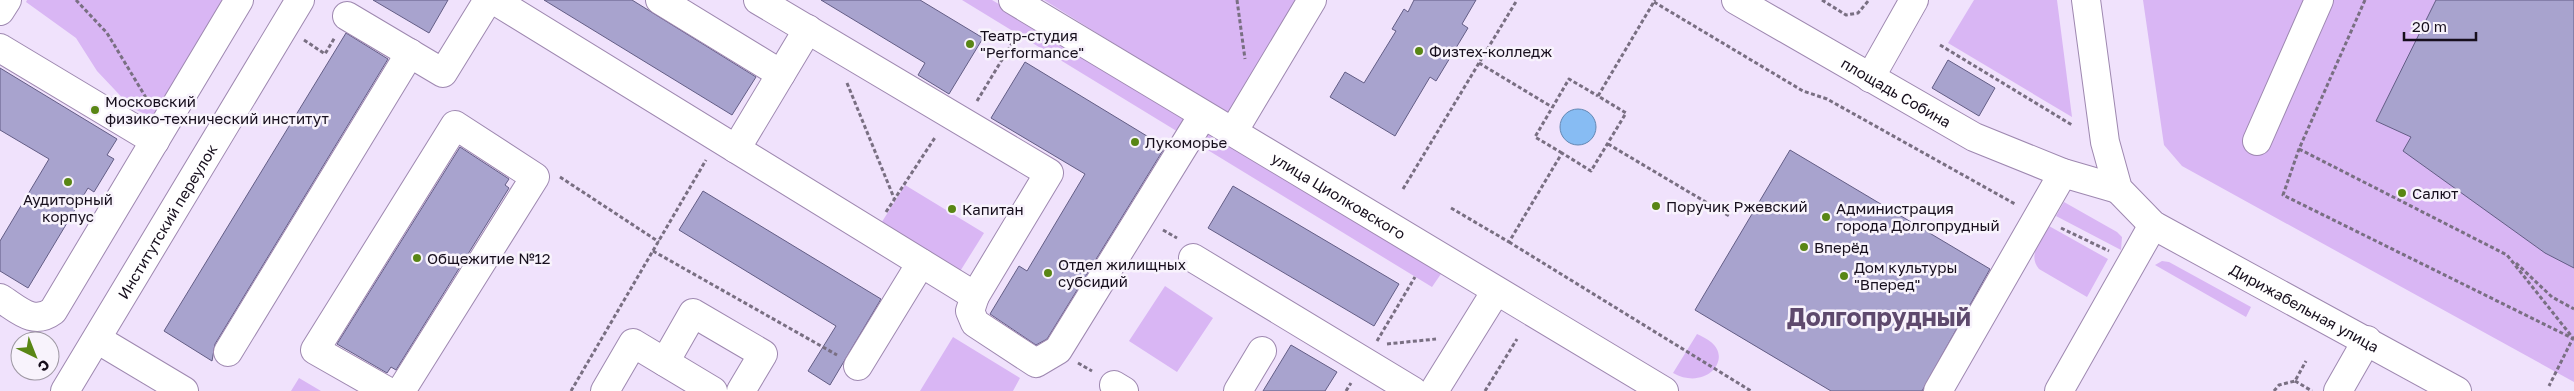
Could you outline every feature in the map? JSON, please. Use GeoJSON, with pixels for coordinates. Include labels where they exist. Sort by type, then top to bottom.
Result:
{"type":"FeatureCollection","features":[{"type":"Feature","properties":{"kind":"street"},"geometry":{"type":"LineString","coordinates":[[0,11],[6,0]]}},
{"type":"Feature","properties":{"kind":"street"},"geometry":{"type":"LineString","coordinates":[[0,298],[35,319],[45,318],[53,311],[147,136],[239,0]]}},
{"type":"Feature","properties":{"kind":"street","name":"Институтский переулок"},"geometry":{"type":"LineString","coordinates":[[65,391],[300,0]]}},
{"type":"Feature","properties":{"kind":"street"},"geometry":{"type":"LineString","coordinates":[[347,16],[443,73],[488,0]]}},
{"type":"Feature","properties":{"kind":"street"},"geometry":{"type":"LineString","coordinates":[[494,0],[975,296]]}},
{"type":"Feature","properties":{"kind":"street"},"geometry":{"type":"LineString","coordinates":[[660,0],[781,74]]}},
{"type":"Feature","properties":{"kind":"street"},"geometry":{"type":"LineString","coordinates":[[758,0],[1049,173],[975,296],[970,311],[975,323],[1036,363],[1058,350],[1203,115]]}},
{"type":"Feature","properties":{"kind":"street","name":"улица Циолковского"},"geometry":{"type":"LineString","coordinates":[[1014,0],[1496,291],[1626,381],[1664,391]]}},
{"type":"Feature","properties":{"kind":"street"},"geometry":{"type":"LineString","coordinates":[[1233,132],[1312,0]]}},
{"type":"Feature","properties":{"kind":"street","name":"площадь Собина"},"geometry":{"type":"LineString","coordinates":[[1736,0],[1974,136],[2063,173]]}},
{"type":"Feature","properties":{"kind":"street"},"geometry":{"type":"LineString","coordinates":[[1870,78],[1914,0]]}},
{"type":"Feature","properties":{"kind":"street"},"geometry":{"type":"LineString","coordinates":[[2086,0],[2105,142],[2118,189]]}},
{"type":"Feature","properties":{"kind":"street"},"geometry":{"type":"LineString","coordinates":[[2257,141],[2318,0]]}},
{"type":"Feature","properties":{"kind":"street"},"geometry":{"type":"LineString","coordinates":[[727,143],[781,74],[808,29]]}},
{"type":"Feature","properties":{"kind":"street"},"geometry":{"type":"LineString","coordinates":[[0,48],[147,136]]}},
{"type":"Feature","properties":{"kind":"street"},"geometry":{"type":"LineString","coordinates":[[228,352],[410,53]]}},
{"type":"Feature","properties":{"kind":"street"},"geometry":{"type":"LineString","coordinates":[[387,391],[315,350],[455,126],[535,177],[401,391]]}},
{"type":"Feature","properties":{"kind":"street"},"geometry":{"type":"LineString","coordinates":[[1938,391],[2063,173],[2118,189]]}},
{"type":"Feature","properties":{"kind":"street","name":"Дирижабельная улица"},"geometry":{"type":"LineString","coordinates":[[2118,189],[2153,225],[2367,340],[2457,391]]}},
{"type":"Feature","properties":{"kind":"street"},"geometry":{"type":"LineString","coordinates":[[2059,391],[2153,225]]}},
{"type":"Feature","properties":{"kind":"street"},"geometry":{"type":"LineString","coordinates":[[1193,258],[1413,391]]}},
{"type":"Feature","properties":{"kind":"street"},"geometry":{"type":"LineString","coordinates":[[858,366],[921,263]]}},
{"type":"Feature","properties":{"kind":"street"},"geometry":{"type":"LineString","coordinates":[[1434,391],[1496,291]]}},
{"type":"Feature","properties":{"kind":"street"},"geometry":{"type":"LineString","coordinates":[[665,362],[693,313],[763,354],[741,391]]}},
{"type":"Feature","properties":{"kind":"street"},"geometry":{"type":"LineString","coordinates":[[97,339],[184,391]]}},
{"type":"Feature","properties":{"kind":"street"},"geometry":{"type":"LineString","coordinates":[[2338,391],[2367,340]]}},
{"type":"Feature","properties":{"kind":"street"},"geometry":{"type":"LineString","coordinates":[[605,391],[633,343],[713,391]]}},
{"type":"Feature","properties":{"kind":"street"},"geometry":{"type":"LineString","coordinates":[[1238,391],[1262,351]]}},
{"type":"Feature","properties":{"kind":"path"},"geometry":{"type":"LineString","coordinates":[[76,0],[107,32],[150,103],[147,136]]}},
{"type":"Feature","properties":{"kind":"path"},"geometry":{"type":"LineString","coordinates":[[1237,0],[1252,102]]}},
{"type":"Feature","properties":{"kind":"path"},"geometry":{"type":"LineString","coordinates":[[1403,189],[1517,0]]}},
{"type":"Feature","properties":{"kind":"path"},"geometry":{"type":"LineString","coordinates":[[1822,0],[1846,15],[1858,13],[1869,0]]}},
{"type":"Feature","properties":{"kind":"path"},"geometry":{"type":"LineString","coordinates":[[2366,0],[2300,149],[2283,195],[2574,338]]}},
{"type":"Feature","properties":{"kind":"path"},"geometry":{"type":"LineString","coordinates":[[1598,96],[1655,1],[1804,91],[1828,99],[2039,217],[2117,255]]}},
{"type":"Feature","properties":{"kind":"path"},"geometry":{"type":"LineString","coordinates":[[898,192],[957,119],[1017,35]]}},
{"type":"Feature","properties":{"kind":"path"},"geometry":{"type":"LineString","coordinates":[[1940,45],[2072,125]]}},
{"type":"Feature","properties":{"kind":"path"},"geometry":{"type":"LineString","coordinates":[[1479,63],[1552,107]]}},
{"type":"Feature","properties":{"kind":"path"},"geometry":{"type":"LineString","coordinates":[[1569,79],[1598,96],[1626,113],[1591,171],[1535,137],[1569,79]]}},
{"type":"Feature","properties":{"kind":"path"},"geometry":{"type":"LineString","coordinates":[[846,80],[894,198]]}},
{"type":"Feature","properties":{"kind":"path"},"geometry":{"type":"LineString","coordinates":[[571,391],[653,251],[727,143]]}},
{"type":"Feature","properties":{"kind":"path"},"geometry":{"type":"LineString","coordinates":[[1608,144],[1731,217]]}},
{"type":"Feature","properties":{"kind":"path"},"geometry":{"type":"LineString","coordinates":[[2300,149],[2507,255],[2552,297],[2574,309]]}},
{"type":"Feature","properties":{"kind":"path"},"geometry":{"type":"LineString","coordinates":[[1509,242],[1562,153]]}},
{"type":"Feature","properties":{"kind":"path"},"geometry":{"type":"LineString","coordinates":[[1451,208],[1751,391]]}},
{"type":"Feature","properties":{"kind":"path"},"geometry":{"type":"LineString","coordinates":[[1139,217],[1189,245],[1193,258]]}},
{"type":"Feature","properties":{"kind":"path"},"geometry":{"type":"LineString","coordinates":[[653,251],[858,366]]}},
{"type":"Feature","properties":{"kind":"path"},"geometry":{"type":"LineString","coordinates":[[2507,255],[2574,338]]}},
{"type":"Feature","properties":{"kind":"path"},"geometry":{"type":"LineString","coordinates":[[1415,277],[1374,346],[1469,335]]}},
{"type":"Feature","properties":{"kind":"path"},"geometry":{"type":"LineString","coordinates":[[2549,386],[2574,338]]}},
{"type":"Feature","properties":{"kind":"path"},"geometry":{"type":"LineString","coordinates":[[1485,391],[1517,339]]}},
{"type":"Feature","properties":{"kind":"path"},"geometry":{"type":"LineString","coordinates":[[1058,350],[1119,388]]}},
{"type":"Feature","properties":{"kind":"path"},"geometry":{"type":"LineString","coordinates":[[2295,381],[2306,361]]}},
{"type":"Feature","properties":{"kind":"path"},"geometry":{"type":"LineString","coordinates":[[1346,391],[1364,362]]}},
{"type":"Feature","properties":{"kind":"path"},"geometry":{"type":"LineString","coordinates":[[2274,391],[2279,385],[2295,381],[2312,391]]}},
{"type":"Feature","properties":{"kind":"shaded area"},"geometry":{"type":"Polygon","coordinates":[[[27,0],[230,0],[158,120],[132,108],[97,71],[76,38],[26,2],[27,0]]]}},
{"type":"Feature","properties":{"kind":"shaded area"},"geometry":{"type":"Polygon","coordinates":[[[962,0],[992,0],[1443,271],[1432,287],[962,0]]]}},
{"type":"Feature","properties":{"kind":"shaded area"},"geometry":{"type":"Polygon","coordinates":[[[1044,0],[1299,0],[1230,116],[1044,0]]]}},
{"type":"Feature","properties":{"kind":"shaded area"},"geometry":{"type":"Polygon","coordinates":[[[1974,0],[2057,0],[2072,117],[1948,43],[1974,0]]]}},
{"type":"Feature","properties":{"kind":"shaded area","name":"Салют"},"geometry":{"type":"Polygon","coordinates":[[[2143,0],[2574,0],[2574,382],[2182,166],[2164,145],[2143,0]]]}},
{"type":"Feature","properties":{"kind":"shaded area"},"geometry":{"type":"Polygon","coordinates":[[[905,185],[984,233],[959,273],[880,225],[905,185]]]}},
{"type":"Feature","properties":{"kind":"shaded area"},"geometry":{"type":"Polygon","coordinates":[[[2064,202],[2117,232],[2122,237],[2121,250],[2056,216],[2064,202]]]}},
{"type":"Feature","properties":{"kind":"shaded area"},"geometry":{"type":"Polygon","coordinates":[[[2049,226],[2108,259],[2087,297],[2039,269],[2036,264],[2034,258],[2036,248],[2049,226]]]}},
{"type":"Feature","properties":{"kind":"shaded area"},"geometry":{"type":"Polygon","coordinates":[[[2162,261],[2169,262],[2251,307],[2246,317],[2155,265],[2162,261]]]}},
{"type":"Feature","properties":{"kind":"shaded area"},"geometry":{"type":"Polygon","coordinates":[[[1165,286],[1213,318],[1177,372],[1129,341],[1165,286]]]}},
{"type":"Feature","properties":{"kind":"shaded area"},"geometry":{"type":"Polygon","coordinates":[[[1697,334],[1711,342],[1717,349],[1719,357],[1717,364],[1705,376],[1696,378],[1685,378],[1673,373],[1697,334]]]}},
{"type":"Feature","properties":{"kind":"shaded area"},"geometry":{"type":"Polygon","coordinates":[[[953,337],[1020,378],[1013,391],[920,391],[953,337]]]}},
{"type":"Feature","properties":{"kind":"shaded area"},"geometry":{"type":"Polygon","coordinates":[[[299,378],[321,391],[291,391],[299,378]]]}},
{"type":"Feature","properties":{"kind":"water"},"geometry":{"type":"Polygon","coordinates":[[[1578,109],[1590,115],[1596,127],[1590,139],[1578,145],[1566,139],[1560,127],[1566,115],[1578,109]]]}},
{"type":"Feature","properties":{"kind":"building"},"geometry":{"type":"Polygon","coordinates":[[[373,0],[448,0],[429,33],[373,0]]]}},
{"type":"Feature","properties":{"kind":"building"},"geometry":{"type":"Polygon","coordinates":[[[544,0],[632,0],[756,77],[732,115],[544,0]]]}},
{"type":"Feature","properties":{"kind":"building"},"geometry":{"type":"Polygon","coordinates":[[[821,0],[920,0],[983,38],[949,94],[918,75],[925,63],[821,0]]]}},
{"type":"Feature","properties":{"kind":"building","name":"Физтех-колледж"},"geometry":{"type":"Polygon","coordinates":[[[1414,0],[1476,0],[1462,24],[1468,28],[1436,81],[1430,77],[1395,136],[1330,97],[1345,72],[1364,83],[1396,31],[1392,29],[1404,9],[1408,12],[1414,0]]]}},
{"type":"Feature","properties":{"kind":"building"},"geometry":{"type":"Polygon","coordinates":[[[2436,0],[2574,0],[2574,268],[2545,253],[2403,151],[2411,137],[2376,121],[2436,0]]]}},
{"type":"Feature","properties":{"kind":"building"},"geometry":{"type":"Polygon","coordinates":[[[346,33],[388,59],[215,344],[212,361],[164,331],[346,33]]]}},
{"type":"Feature","properties":{"kind":"building"},"geometry":{"type":"Polygon","coordinates":[[[1948,60],[1995,88],[1979,116],[1932,88],[1948,60]]]}},
{"type":"Feature","properties":{"kind":"building"},"geometry":{"type":"Polygon","coordinates":[[[1025,62],[1165,147],[1047,339],[1036,345],[990,314],[1019,266],[1027,271],[1085,174],[991,118],[1025,62]]]}},
{"type":"Feature","properties":{"kind":"building","name":"Аудиторный корпус"},"geometry":{"type":"Polygon","coordinates":[[[0,68],[117,139],[107,155],[114,159],[94,192],[88,188],[28,288],[0,271],[0,241],[49,159],[0,130],[0,68]]]}},
{"type":"Feature","properties":{"kind":"building","name":"Общежитие №12"},"geometry":{"type":"Polygon","coordinates":[[[460,147],[509,179],[505,185],[509,188],[396,370],[391,367],[387,373],[337,344],[460,147]]]}},
{"type":"Feature","properties":{"kind":"building","name":"Администрация города Долгопрудный"},"geometry":{"type":"Polygon","coordinates":[[[1790,150],[1990,269],[1922,391],[1831,391],[1695,310],[1790,150]]]}},
{"type":"Feature","properties":{"kind":"building"},"geometry":{"type":"Polygon","coordinates":[[[1233,186],[1399,284],[1374,326],[1208,228],[1233,186]]]}},
{"type":"Feature","properties":{"kind":"building"},"geometry":{"type":"Polygon","coordinates":[[[703,191],[881,299],[830,385],[808,371],[836,326],[679,230],[703,191]]]}},
{"type":"Feature","properties":{"kind":"building"},"geometry":{"type":"Polygon","coordinates":[[[1291,345],[1337,372],[1325,391],[1263,391],[1291,345]]]}},
{"type":"Feature","properties":{"kind":"place","name":"Театр-студия \"Performance\""},"geometry":{"type":"Point","coordinates":[970,44]}},
{"type":"Feature","properties":{"kind":"place","name":"Физтех-колледж"},"geometry":{"type":"Point","coordinates":[1419,51]}},
{"type":"Feature","properties":{"kind":"place","name":"Московский физико-технический институт"},"geometry":{"type":"Point","coordinates":[95,110]}},
{"type":"Feature","properties":{"kind":"place","name":"Лукоморье"},"geometry":{"type":"Point","coordinates":[1135,142]}},
{"type":"Feature","properties":{"kind":"place","name":"Аудиторный корпус"},"geometry":{"type":"Point","coordinates":[68,182]}},
{"type":"Feature","properties":{"kind":"place","name":"Салют"},"geometry":{"type":"Point","coordinates":[2402,193]}},
{"type":"Feature","properties":{"kind":"place","name":"Поручик Ржевский"},"geometry":{"type":"Point","coordinates":[1656,206]}},
{"type":"Feature","properties":{"kind":"place","name":"Капитан"},"geometry":{"type":"Point","coordinates":[952,209]}},
{"type":"Feature","properties":{"kind":"place","name":"Администрация города Долгопрудный"},"geometry":{"type":"Point","coordinates":[1826,217]}},
{"type":"Feature","properties":{"kind":"place","name":"Вперёд"},"geometry":{"type":"Point","coordinates":[1804,247]}},
{"type":"Feature","properties":{"kind":"place","name":"Общежитие №12"},"geometry":{"type":"Point","coordinates":[417,258]}},
{"type":"Feature","properties":{"kind":"place","name":"Отдел жилищных субсидий"},"geometry":{"type":"Point","coordinates":[1048,273]}},
{"type":"Feature","properties":{"kind":"place","name":"Дом культуры \"Вперед\""},"geometry":{"type":"Point","coordinates":[1844,276]}},
{"type":"Feature","properties":{"kind":"district","name":"Долгопрудный"},"geometry":{"type":"Point","coordinates":[1879,316]}}]}
